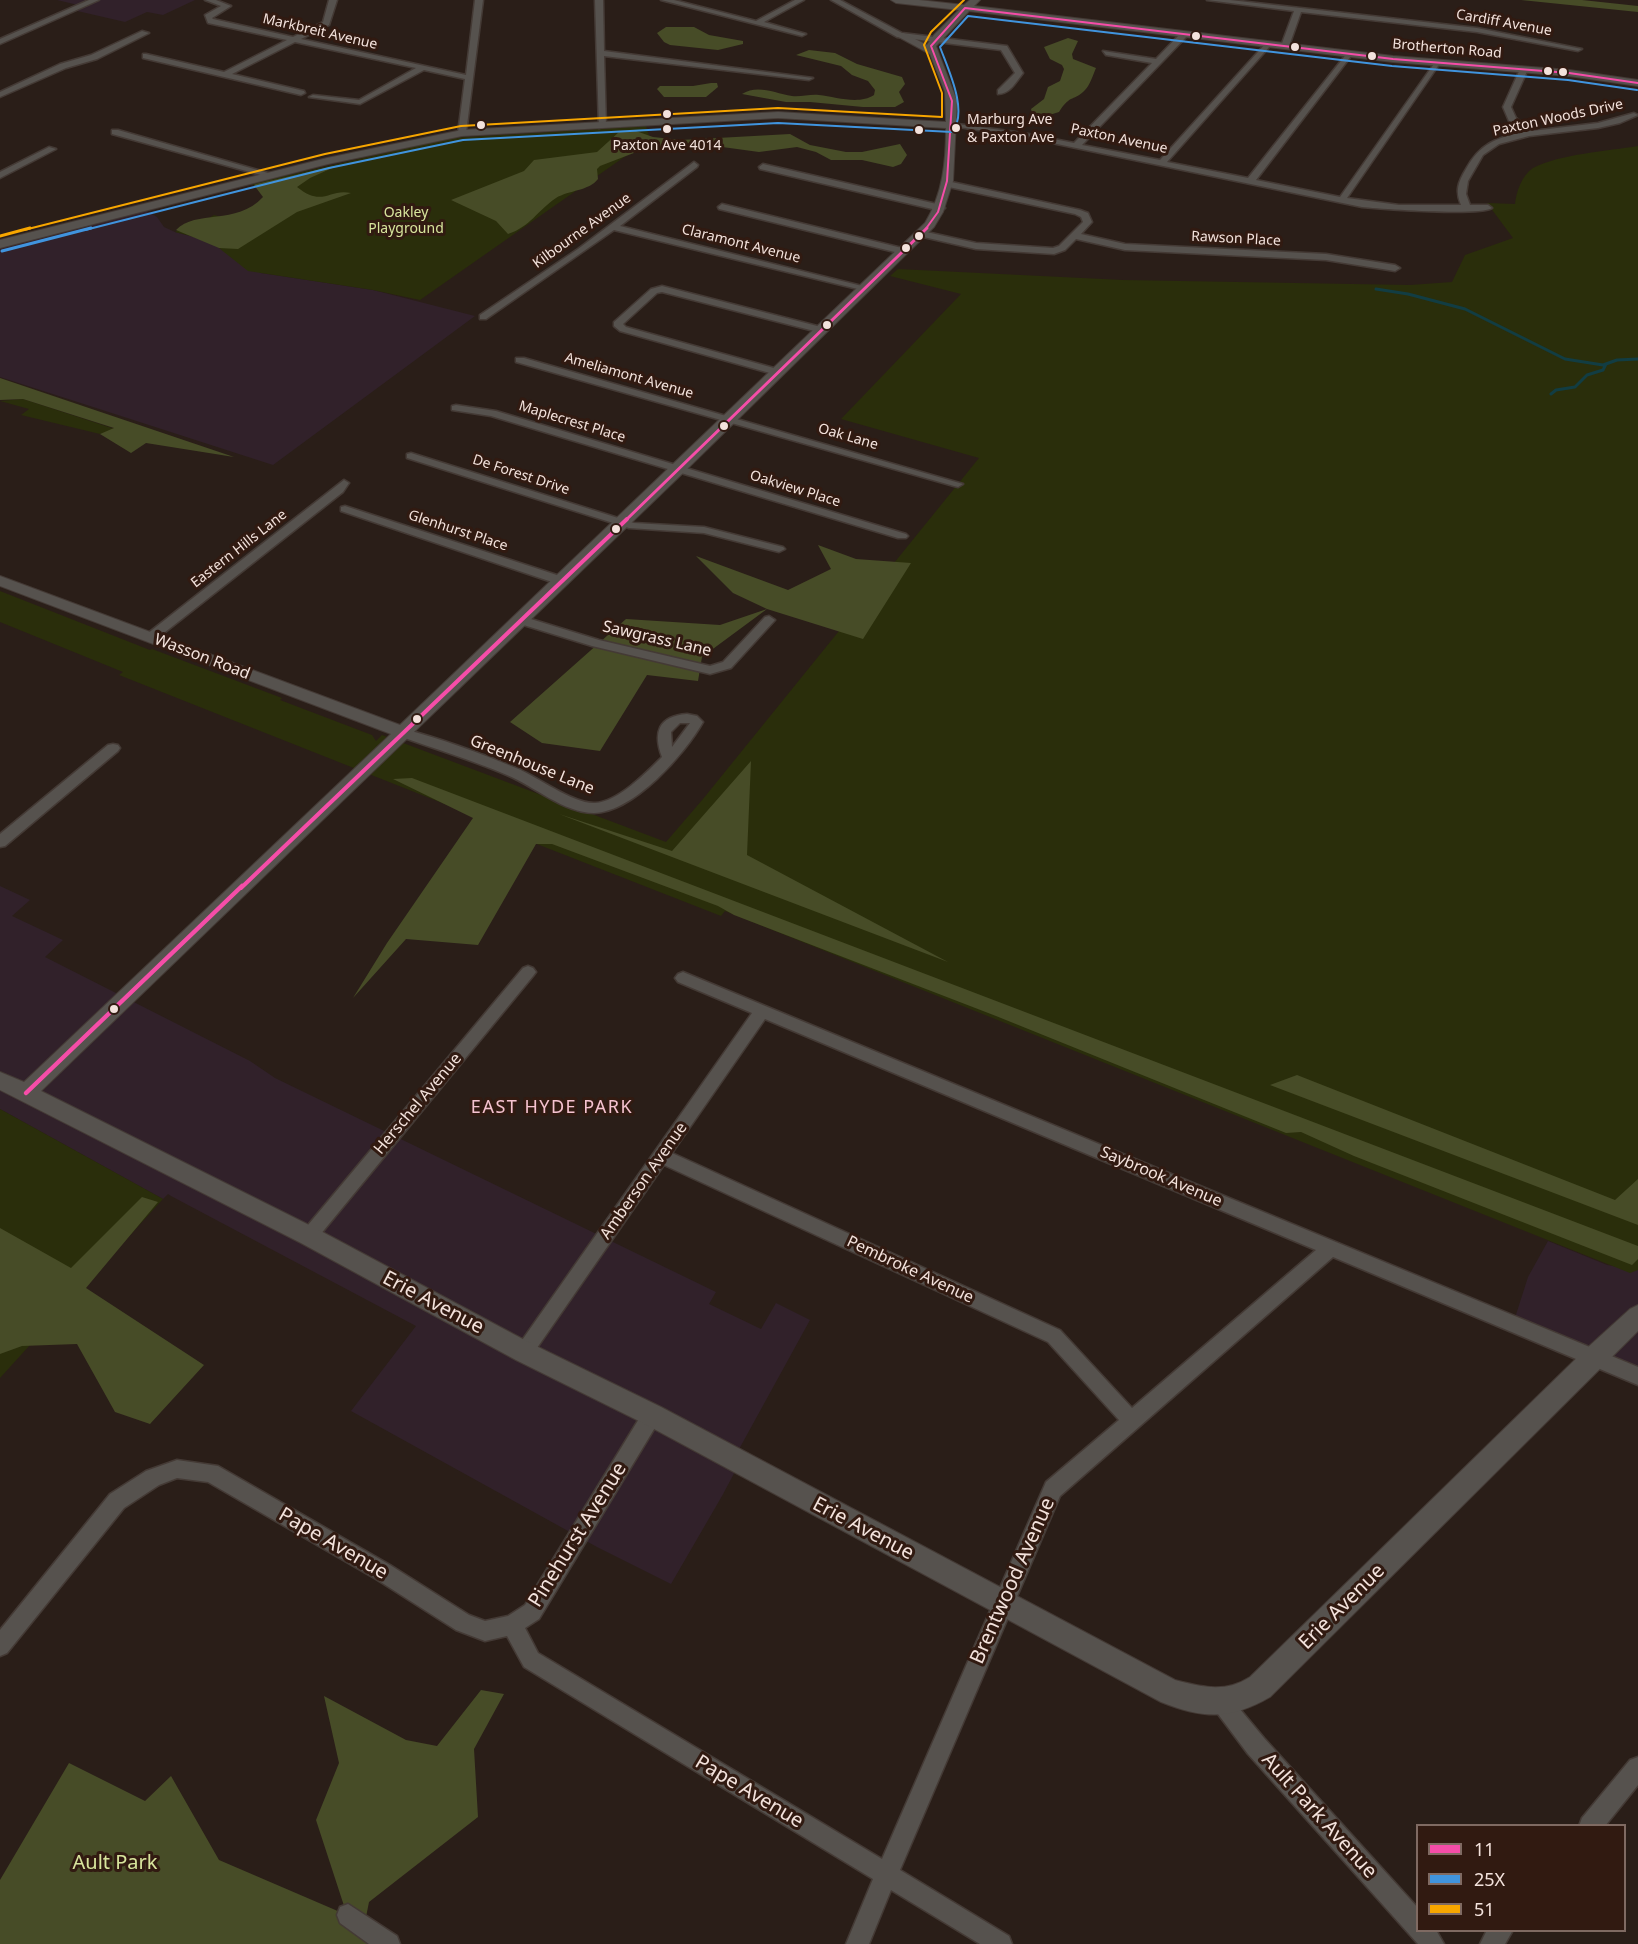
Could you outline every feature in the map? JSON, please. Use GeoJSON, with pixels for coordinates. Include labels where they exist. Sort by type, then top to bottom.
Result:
{"type":"FeatureCollection","features":[{"type":"Feature","properties":{"kind":"street"},"geometry":{"type":"LineString","coordinates":[[0,42],[95,0]]}},
{"type":"Feature","properties":{"kind":"street","name":"Markbreit Avenue"},"geometry":{"type":"LineString","coordinates":[[209,0],[227,6],[210,15],[208,20],[469,78]]}},
{"type":"Feature","properties":{"kind":"street"},"geometry":{"type":"LineString","coordinates":[[224,75],[326,23],[333,0]]}},
{"type":"Feature","properties":{"kind":"street"},"geometry":{"type":"LineString","coordinates":[[462,133],[479,0]]}},
{"type":"Feature","properties":{"kind":"street"},"geometry":{"type":"LineString","coordinates":[[598,0],[602,126]]}},
{"type":"Feature","properties":{"kind":"street"},"geometry":{"type":"LineString","coordinates":[[665,0],[802,34]]}},
{"type":"Feature","properties":{"kind":"street"},"geometry":{"type":"LineString","coordinates":[[759,22],[800,0]]}},
{"type":"Feature","properties":{"kind":"street"},"geometry":{"type":"LineString","coordinates":[[835,0],[932,52]]}},
{"type":"Feature","properties":{"kind":"street","name":"Brotherton Road"},"geometry":{"type":"LineString","coordinates":[[896,0],[1348,54],[1524,69],[1638,82]]}},
{"type":"Feature","properties":{"kind":"street"},"geometry":{"type":"LineString","coordinates":[[26,1094],[922,234],[941,208],[946,184],[950,124],[950,92],[931,46],[934,40],[975,0]]}},
{"type":"Feature","properties":{"kind":"street","name":"Cardiff Avenue"},"geometry":{"type":"LineString","coordinates":[[1211,0],[1477,30],[1578,49]]}},
{"type":"Feature","properties":{"kind":"street"},"geometry":{"type":"LineString","coordinates":[[1285,46],[1298,10]]}},
{"type":"Feature","properties":{"kind":"street"},"geometry":{"type":"LineString","coordinates":[[0,95],[145,33]]}},
{"type":"Feature","properties":{"kind":"street"},"geometry":{"type":"LineString","coordinates":[[1076,146],[1185,34]]}},
{"type":"Feature","properties":{"kind":"street"},"geometry":{"type":"LineString","coordinates":[[900,35],[1004,48],[1019,73],[1008,87],[1000,92]]}},
{"type":"Feature","properties":{"kind":"street"},"geometry":{"type":"LineString","coordinates":[[1162,163],[1267,44]]}},
{"type":"Feature","properties":{"kind":"street"},"geometry":{"type":"LineString","coordinates":[[600,53],[809,78]]}},
{"type":"Feature","properties":{"kind":"street"},"geometry":{"type":"LineString","coordinates":[[1106,53],[1158,63]]}},
{"type":"Feature","properties":{"kind":"street"},"geometry":{"type":"LineString","coordinates":[[1250,182],[1348,54]]}},
{"type":"Feature","properties":{"kind":"street"},"geometry":{"type":"LineString","coordinates":[[146,56],[302,93]]}},
{"type":"Feature","properties":{"kind":"street"},"geometry":{"type":"LineString","coordinates":[[1342,200],[1436,63]]}},
{"type":"Feature","properties":{"kind":"street"},"geometry":{"type":"LineString","coordinates":[[313,97],[360,102],[422,68]]}},
{"type":"Feature","properties":{"kind":"street"},"geometry":{"type":"LineString","coordinates":[[1524,69],[1507,107],[1512,119],[1532,135]]}},
{"type":"Feature","properties":{"kind":"street"},"geometry":{"type":"LineString","coordinates":[[0,84],[16,87]]}},
{"type":"Feature","properties":{"kind":"street","name":"Paxton Avenue"},"geometry":{"type":"LineString","coordinates":[[0,244],[271,175],[462,133],[778,115],[950,124],[1015,133],[1342,200],[1399,208],[1488,208]]}},
{"type":"Feature","properties":{"kind":"street","name":"Paxton Woods Drive"},"geometry":{"type":"LineString","coordinates":[[1467,208],[1460,189],[1479,154],[1498,142],[1594,126],[1634,115]]}},
{"type":"Feature","properties":{"kind":"street"},"geometry":{"type":"LineString","coordinates":[[115,132],[271,175]]}},
{"type":"Feature","properties":{"kind":"street"},"geometry":{"type":"LineString","coordinates":[[0,175],[52,149]]}},
{"type":"Feature","properties":{"kind":"street","name":"Kilbourne Avenue"},"geometry":{"type":"LineString","coordinates":[[483,317],[564,263],[694,165]]}},
{"type":"Feature","properties":{"kind":"street"},"geometry":{"type":"LineString","coordinates":[[763,167],[941,208]]}},
{"type":"Feature","properties":{"kind":"street"},"geometry":{"type":"LineString","coordinates":[[922,234],[976,246],[1049,251],[1060,250],[1088,222],[1088,218],[1082,213],[946,184]]}},
{"type":"Feature","properties":{"kind":"street"},"geometry":{"type":"LineString","coordinates":[[722,207],[903,251]]}},
{"type":"Feature","properties":{"kind":"street","name":"Claramont Avenue"},"geometry":{"type":"LineString","coordinates":[[613,226],[863,289]]}},
{"type":"Feature","properties":{"kind":"street","name":"Rawson Place"},"geometry":{"type":"LineString","coordinates":[[1076,236],[1125,247],[1326,257],[1395,268]]}},
{"type":"Feature","properties":{"kind":"street"},"geometry":{"type":"LineString","coordinates":[[777,372],[617,326],[618,321],[654,291],[670,289],[822,330]]}},
{"type":"Feature","properties":{"kind":"street","name":"Ameliamont Avenue"},"geometry":{"type":"LineString","coordinates":[[520,360],[730,419]]}},
{"type":"Feature","properties":{"kind":"street","name":"Maplecrest Place"},"geometry":{"type":"LineString","coordinates":[[456,408],[492,413],[679,469]]}},
{"type":"Feature","properties":{"kind":"street","name":"Oak Lane"},"geometry":{"type":"LineString","coordinates":[[730,419],[958,484]]}},
{"type":"Feature","properties":{"kind":"street","name":"De Forest Drive"},"geometry":{"type":"LineString","coordinates":[[411,456],[622,523],[638,527],[704,530],[779,549]]}},
{"type":"Feature","properties":{"kind":"street","name":"Oakview Place"},"geometry":{"type":"LineString","coordinates":[[679,469],[902,536]]}},
{"type":"Feature","properties":{"kind":"street","name":"Eastern Hills Lane"},"geometry":{"type":"LineString","coordinates":[[151,637],[339,490],[344,483]]}},
{"type":"Feature","properties":{"kind":"street","name":"Glenhurst Place"},"geometry":{"type":"LineString","coordinates":[[345,509],[562,581]]}},
{"type":"Feature","properties":{"kind":"street","name":"Wasson Road"},"geometry":{"type":"LineString","coordinates":[[0,581],[151,637],[398,739]]}},
{"type":"Feature","properties":{"kind":"street","name":"Sawgrass Lane"},"geometry":{"type":"LineString","coordinates":[[521,620],[596,643],[710,670],[727,665],[769,620]]}},
{"type":"Feature","properties":{"kind":"street","name":"Greenhouse Lane"},"geometry":{"type":"LineString","coordinates":[[398,739],[523,776],[579,804],[594,808],[610,806],[635,790],[669,757]]}},
{"type":"Feature","properties":{"kind":"street"},"geometry":{"type":"LineString","coordinates":[[0,842],[113,748]]}},
{"type":"Feature","properties":{"kind":"street","name":"Herschel Avenue"},"geometry":{"type":"LineString","coordinates":[[309,1236],[528,972]]}},
{"type":"Feature","properties":{"kind":"street","name":"Saybrook Avenue"},"geometry":{"type":"LineString","coordinates":[[683,978],[1638,1376]]}},
{"type":"Feature","properties":{"kind":"street","name":"Amberson Avenue"},"geometry":{"type":"LineString","coordinates":[[524,1352],[762,1011]]}},
{"type":"Feature","properties":{"kind":"street","name":"Erie Avenue"},"geometry":{"type":"LineString","coordinates":[[0,1080],[309,1236],[524,1352],[652,1415],[1002,1604],[1171,1692],[1222,1703],[1243,1699],[1274,1675],[1638,1316]]}},
{"type":"Feature","properties":{"kind":"street","name":"Pembroke Avenue"},"geometry":{"type":"LineString","coordinates":[[662,1156],[1054,1336],[1132,1421]]}},
{"type":"Feature","properties":{"kind":"street","name":"Brentwood Avenue"},"geometry":{"type":"LineString","coordinates":[[857,1944],[1053,1489],[1331,1248]]}},
{"type":"Feature","properties":{"kind":"street","name":"Pinehurst Avenue"},"geometry":{"type":"LineString","coordinates":[[485,1630],[512,1625],[532,1612],[652,1415]]}},
{"type":"Feature","properties":{"kind":"street","name":"Pape Avenue"},"geometry":{"type":"LineString","coordinates":[[0,1646],[117,1501],[153,1478],[177,1468],[211,1473],[383,1572],[463,1623],[485,1630]]}},
{"type":"Feature","properties":{"kind":"street","name":"Pape Avenue"},"geometry":{"type":"LineString","coordinates":[[512,1625],[531,1660],[1001,1944]]}},
{"type":"Feature","properties":{"kind":"street","name":"Ault Park Avenue"},"geometry":{"type":"LineString","coordinates":[[1222,1703],[1256,1746],[1416,1924]]}},
{"type":"Feature","properties":{"kind":"street"},"geometry":{"type":"LineString","coordinates":[[1592,1824],[1638,1768]]}},
{"type":"Feature","properties":{"kind":"street"},"geometry":{"type":"LineString","coordinates":[[348,1915],[389,1944]]}},
{"type":"Feature","properties":{"kind":"street"},"geometry":{"type":"LineString","coordinates":[[1423,1932],[1433,1944]]}},
{"type":"Feature","properties":{"kind":"street"},"geometry":{"type":"LineString","coordinates":[[1491,1944],[1500,1932]]}},
{"type":"Feature","properties":{"kind":"shaded area"},"geometry":{"type":"Polygon","coordinates":[[[57,0],[195,0],[163,15],[147,12],[125,22],[73,10],[82,6],[57,0]]]}},
{"type":"Feature","properties":{"kind":"shaded area"},"geometry":{"type":"Polygon","coordinates":[[[142,208],[157,217],[164,227],[210,241],[261,273],[373,290],[475,316],[273,465],[0,377],[0,244],[142,208]]]}},
{"type":"Feature","properties":{"kind":"shaded area"},"geometry":{"type":"Polygon","coordinates":[[[0,886],[30,900],[12,916],[63,940],[45,957],[250,1061],[275,1078],[716,1292],[709,1304],[761,1329],[776,1303],[810,1320],[732,1462],[738,1466],[671,1584],[597,1547],[351,1411],[416,1326],[168,1194],[163,1199],[0,1109],[0,886]]]}},
{"type":"Feature","properties":{"kind":"shaded area"},"geometry":{"type":"Polygon","coordinates":[[[1548,1241],[1607,1265],[1638,1270],[1638,1376],[1513,1324],[1528,1277],[1548,1241]]]}},
{"type":"Feature","properties":{"kind":"green space"},"geometry":{"type":"Polygon","coordinates":[[[1521,0],[1582,0],[1638,6],[1638,12],[1521,0]]]}},
{"type":"Feature","properties":{"kind":"green space"},"geometry":{"type":"Polygon","coordinates":[[[666,27],[694,27],[709,35],[743,41],[743,44],[718,50],[670,45],[664,42],[657,33],[666,27]]]}},
{"type":"Feature","properties":{"kind":"green space"},"geometry":{"type":"Polygon","coordinates":[[[1068,38],[1078,41],[1072,54],[1073,59],[1096,68],[1090,83],[1081,94],[1067,102],[1059,112],[1046,116],[1032,113],[1031,109],[1044,99],[1048,87],[1060,81],[1064,69],[1062,65],[1050,59],[1044,47],[1068,38]]]}},
{"type":"Feature","properties":{"kind":"green space"},"geometry":{"type":"Polygon","coordinates":[[[809,50],[835,53],[857,64],[902,77],[905,84],[899,92],[904,102],[895,107],[863,107],[786,102],[742,94],[760,89],[792,96],[819,95],[854,100],[874,95],[875,90],[868,81],[852,75],[841,66],[796,55],[809,50]]]}},
{"type":"Feature","properties":{"kind":"green space"},"geometry":{"type":"Polygon","coordinates":[[[717,83],[718,87],[706,97],[664,97],[657,89],[660,86],[693,86],[717,83]]]}},
{"type":"Feature","properties":{"kind":"green space","name":"Oakley Playground"},"geometry":{"type":"Polygon","coordinates":[[[646,126],[650,139],[420,300],[373,290],[248,271],[210,241],[175,232],[189,223],[197,225],[214,215],[229,219],[282,204],[278,191],[249,184],[451,138],[646,126]]]}},
{"type":"Feature","properties":{"kind":"green space"},"geometry":{"type":"Polygon","coordinates":[[[636,131],[653,137],[681,140],[790,134],[810,145],[846,152],[862,152],[900,144],[907,155],[901,164],[893,167],[862,160],[831,160],[816,152],[797,147],[759,152],[715,146],[639,151],[600,166],[597,169],[598,179],[594,183],[556,198],[528,223],[508,234],[496,221],[451,200],[524,171],[534,160],[597,152],[619,132],[636,131]]]}},
{"type":"Feature","properties":{"kind":"green space"},"geometry":{"type":"Polygon","coordinates":[[[1638,146],[1638,1270],[1630,1273],[725,911],[721,916],[501,830],[485,820],[119,675],[123,672],[0,622],[0,591],[150,650],[282,698],[280,700],[372,735],[376,741],[382,735],[666,842],[979,458],[841,419],[961,294],[890,276],[898,269],[1123,280],[1410,285],[1452,282],[1465,255],[1513,238],[1487,203],[1515,204],[1520,184],[1533,168],[1570,156],[1638,146]]]}},
{"type":"Feature","properties":{"kind":"green space"},"geometry":{"type":"Polygon","coordinates":[[[339,165],[310,178],[297,187],[306,193],[320,197],[343,192],[351,193],[297,212],[238,249],[219,248],[176,230],[194,220],[229,215],[252,206],[263,197],[254,185],[256,184],[339,165]]]}},
{"type":"Feature","properties":{"kind":"green space"},"geometry":{"type":"Polygon","coordinates":[[[0,378],[234,457],[146,443],[131,453],[100,434],[114,428],[23,399],[0,400],[0,378]]]}},
{"type":"Feature","properties":{"kind":"green space"},"geometry":{"type":"Polygon","coordinates":[[[23,399],[115,429],[100,434],[21,415],[29,409],[0,401],[23,399]]]}},
{"type":"Feature","properties":{"kind":"green space"},"geometry":{"type":"Polygon","coordinates":[[[818,545],[856,559],[911,563],[863,639],[767,609],[733,593],[696,556],[788,590],[831,569],[818,545]]]}},
{"type":"Feature","properties":{"kind":"green space"},"geometry":{"type":"Polygon","coordinates":[[[767,609],[702,657],[698,681],[647,675],[600,751],[542,743],[510,722],[626,619],[720,625],[767,609]]]}},
{"type":"Feature","properties":{"kind":"green space"},"geometry":{"type":"Polygon","coordinates":[[[751,761],[747,855],[948,962],[559,814],[672,851],[751,761]]]}},
{"type":"Feature","properties":{"kind":"green space"},"geometry":{"type":"Polygon","coordinates":[[[412,778],[1638,1246],[1638,1259],[1632,1265],[1354,1156],[1301,1132],[1286,1133],[996,1016],[734,915],[718,906],[552,844],[536,844],[478,945],[406,939],[353,998],[387,943],[473,818],[393,779],[412,778]]]}},
{"type":"Feature","properties":{"kind":"green space"},"geometry":{"type":"Polygon","coordinates":[[[1297,1075],[1615,1200],[1638,1179],[1638,1225],[1270,1085],[1297,1075]]]}},
{"type":"Feature","properties":{"kind":"green space"},"geometry":{"type":"Polygon","coordinates":[[[0,1109],[163,1199],[0,1378],[0,1109]]]}},
{"type":"Feature","properties":{"kind":"green space"},"geometry":{"type":"Polygon","coordinates":[[[142,1197],[158,1202],[86,1288],[204,1365],[150,1424],[115,1412],[77,1344],[22,1346],[0,1354],[0,1228],[71,1268],[142,1197]]]}},
{"type":"Feature","properties":{"kind":"green space","name":"Ault Park"},"geometry":{"type":"Polygon","coordinates":[[[481,1690],[504,1694],[474,1749],[478,1817],[369,1902],[364,1927],[389,1944],[0,1944],[0,1880],[69,1763],[145,1801],[171,1776],[219,1860],[347,1915],[316,1820],[339,1763],[324,1696],[406,1740],[437,1746],[481,1690]]]}},
{"type":"Feature","properties":{"kind":"waterway"},"geometry":{"type":"LineString","coordinates":[[1376,289],[1408,294],[1465,309],[1565,359],[1603,365],[1617,360],[1638,359]]}},
{"type":"Feature","properties":{"kind":"waterway"},"geometry":{"type":"LineString","coordinates":[[1551,394],[1556,390],[1575,387],[1587,375],[1603,370],[1606,364]]}},
{"type":"Feature","properties":{"kind":"transit line","name":"51"},"geometry":{"type":"LineString","coordinates":[[0,236],[325,154],[461,126],[778,108],[942,117],[942,93],[924,45],[931,32],[964,0]]}},
{"type":"Feature","properties":{"kind":"transit line","name":"11"},"geometry":{"type":"LineString","coordinates":[[965,8],[1393,59],[1569,73],[1638,83]]}},
{"type":"Feature","properties":{"kind":"transit line","name":"11"},"geometry":{"type":"LineString","coordinates":[[26,1093],[679,469],[930,225],[938,212],[947,181],[952,101],[931,46],[965,8]]}},
{"type":"Feature","properties":{"kind":"transit line","name":"25X"},"geometry":{"type":"LineString","coordinates":[[2,251],[329,168],[463,140],[778,123],[952,132],[957,126],[957,91],[940,47],[968,16],[1392,66],[1568,80],[1637,90]]}},
{"type":"Feature","properties":{"kind":"place","name":"Marburg Ave & Paxton Ave"},"geometry":{"type":"Point","coordinates":[956,128]}},
{"type":"Feature","properties":{"kind":"place","name":"Paxton Ave 4014"},"geometry":{"type":"Point","coordinates":[667,129]}},
{"type":"Feature","properties":{"kind":"district","name":"EAST HYDE PARK"},"geometry":{"type":"Point","coordinates":[552,1108]}}]}
